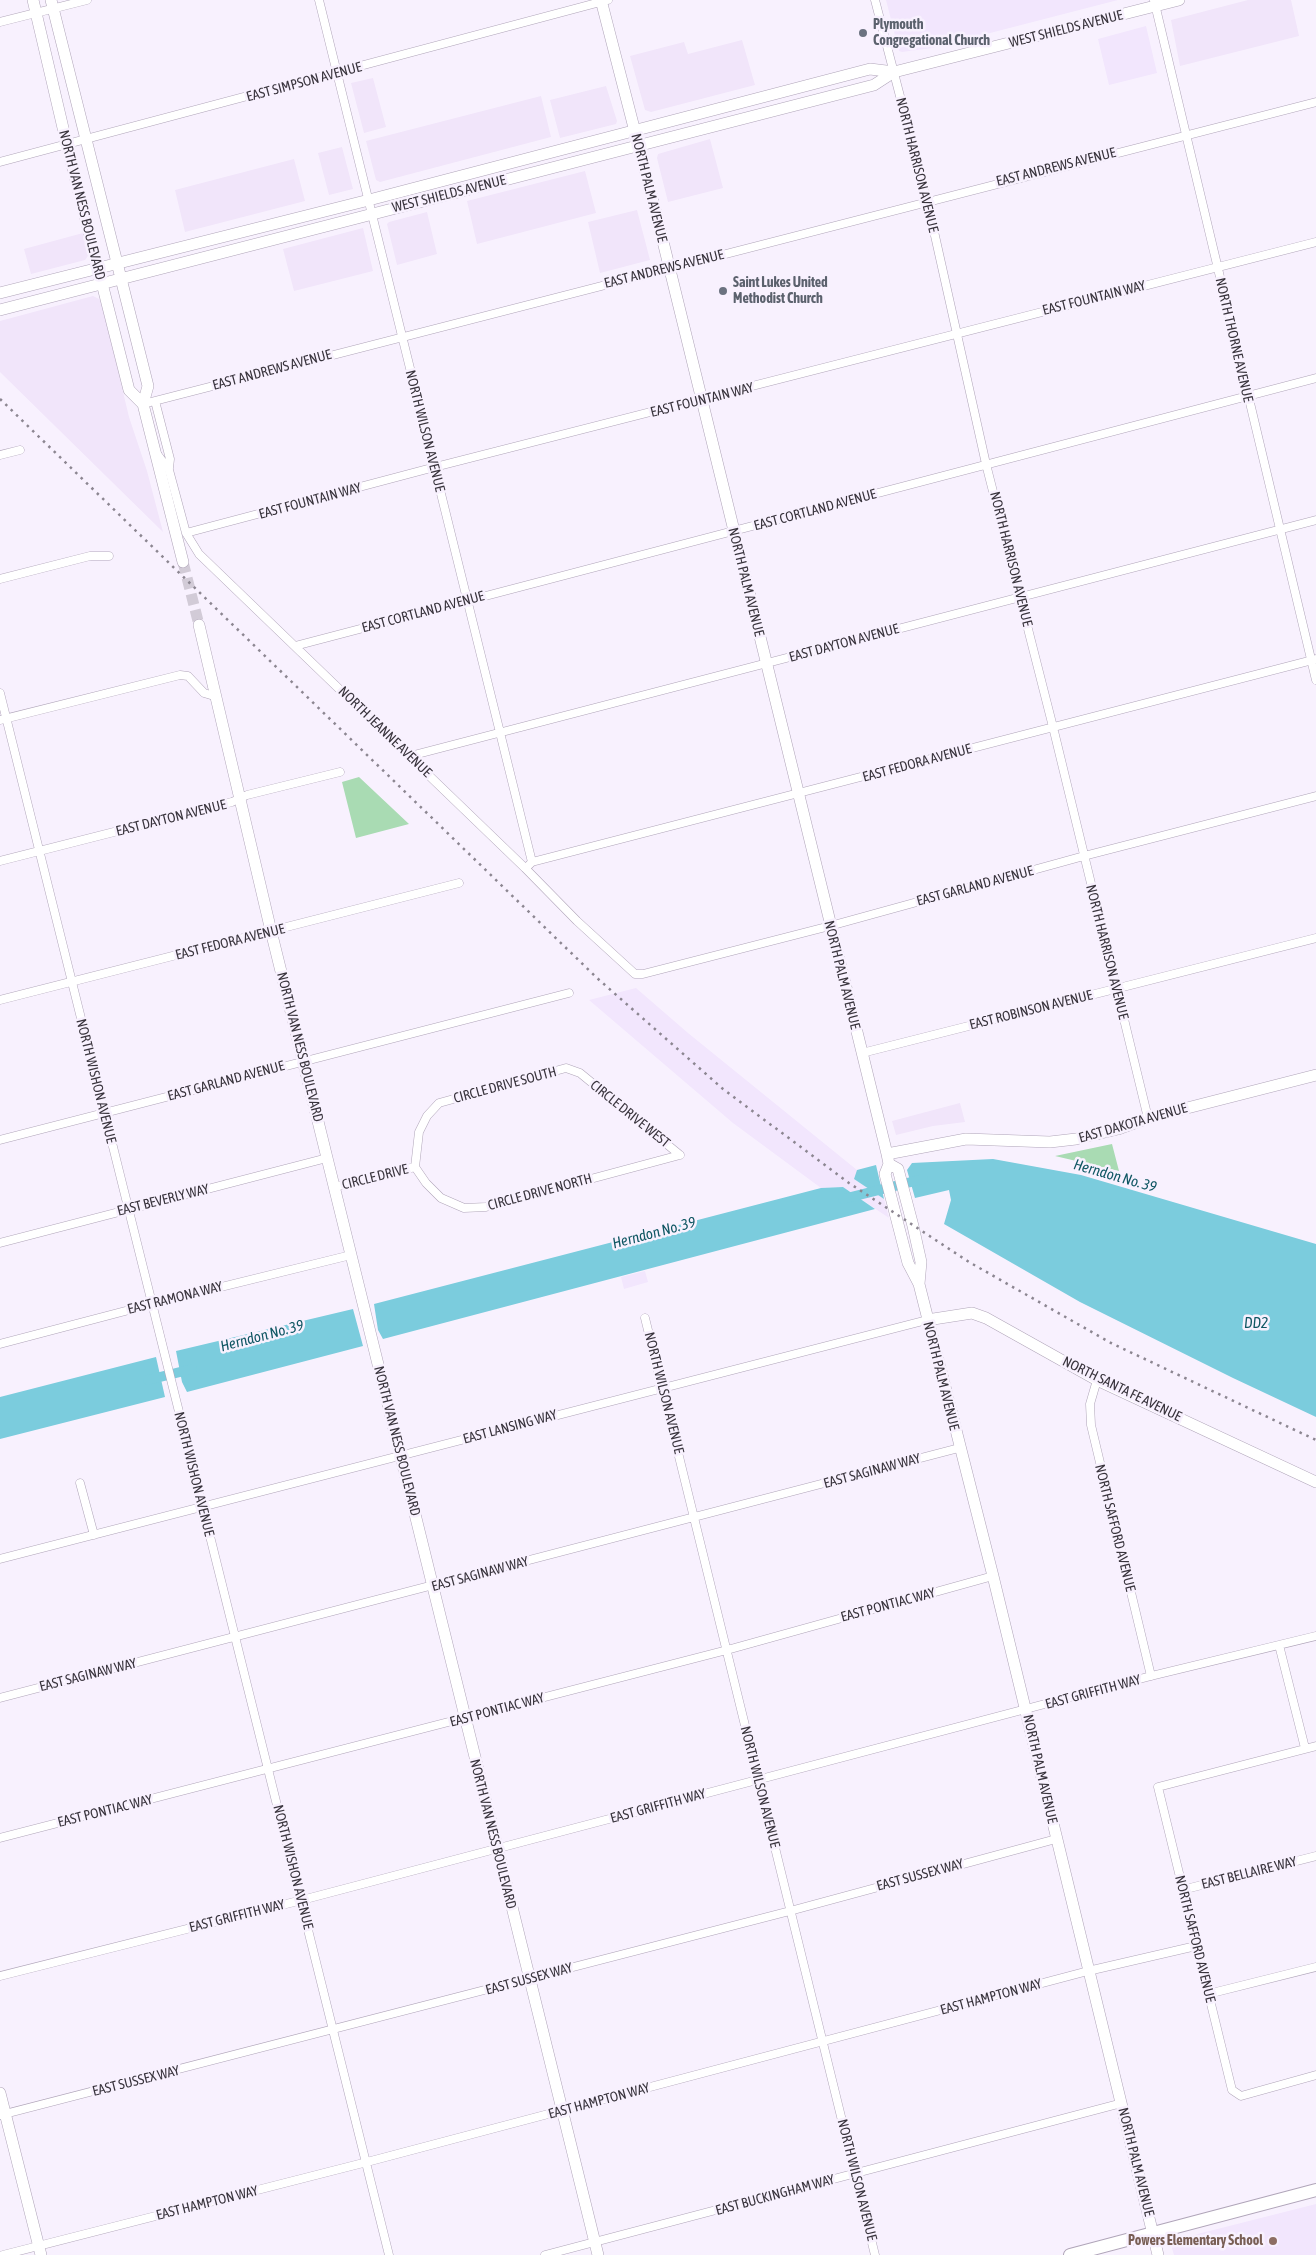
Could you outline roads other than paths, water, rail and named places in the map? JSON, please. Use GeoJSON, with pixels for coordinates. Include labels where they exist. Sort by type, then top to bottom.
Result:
{"type":"FeatureCollection","features":[{"type":"Feature","properties":{"kind":"main road","name":"NORTH VAN NESS BOULEVARD"},"geometry":{"type":"LineString","coordinates":[[33,0],[101,284],[130,390],[143,404],[183,562]]}},
{"type":"Feature","properties":{"kind":"main road","name":"WEST SHIELDS AVENUE"},"geometry":{"type":"LineString","coordinates":[[0,310],[874,85],[894,72],[1154,4],[1179,0]]}},
{"type":"Feature","properties":{"kind":"main road","name":"NORTH PALM AVENUE"},"geometry":{"type":"LineString","coordinates":[[603,1],[862,1053],[887,1164],[892,1200],[908,1263],[919,1284],[993,1576],[1158,2255]]}},
{"type":"Feature","properties":{"kind":"main road","name":"NORTH VAN NESS BOULEVARD"},"geometry":{"type":"LineString","coordinates":[[52,4],[148,386],[143,404]]}},
{"type":"Feature","properties":{"kind":"main road","name":"WEST SHIELDS AVENUE"},"geometry":{"type":"LineString","coordinates":[[0,293],[369,200],[870,69],[894,72]]}},
{"type":"Feature","properties":{"kind":"main road","name":"NORTH VAN NESS BOULEVARD"},"geometry":{"type":"LineString","coordinates":[[199,626],[271,931],[598,2255]]}},
{"type":"Feature","properties":{"kind":"main road","name":"EAST DAKOTA AVENUE"},"geometry":{"type":"LineString","coordinates":[[887,1164],[966,1139],[1050,1142],[1076,1140],[1118,1129],[1148,1118],[1316,1075]]}},
{"type":"Feature","properties":{"kind":"main road","name":"NORTH PALM AVENUE"},"geometry":{"type":"LineString","coordinates":[[887,1164],[898,1169],[899,1172],[921,1262],[919,1284]]}},
{"type":"Feature","properties":{"kind":"main road","name":"NORTH SANTA FE AVENUE"},"geometry":{"type":"LineString","coordinates":[[927,1320],[972,1313],[986,1318],[1097,1380],[1316,1482]]}},
{"type":"Feature","properties":{"kind":"main road"},"geometry":{"type":"LineString","coordinates":[[0,2093],[3,2115],[40,2251]]}},
{"type":"Feature","properties":{"kind":"main road"},"geometry":{"type":"LineString","coordinates":[[1070,2255],[1316,2190]]}},
{"type":"Feature","properties":{"kind":"street"},"geometry":{"type":"LineString","coordinates":[[0,22],[36,13],[52,4],[87,0]]}},
{"type":"Feature","properties":{"kind":"street","name":"NORTH WILSON AVENUE"},"geometry":{"type":"LineString","coordinates":[[319,0],[532,862]]}},
{"type":"Feature","properties":{"kind":"street","name":"NORTH HARRISON AVENUE"},"geometry":{"type":"LineString","coordinates":[[875,0],[927,200],[986,464],[1053,727],[1148,1118]]}},
{"type":"Feature","properties":{"kind":"street","name":"EAST SIMPSON AVENUE"},"geometry":{"type":"LineString","coordinates":[[0,162],[603,1]]}},
{"type":"Feature","properties":{"kind":"street","name":"NORTH THORNE AVENUE"},"geometry":{"type":"LineString","coordinates":[[1154,4],[1218,267],[1246,395],[1279,530],[1314,660],[1316,680]]}},
{"type":"Feature","properties":{"kind":"street","name":"EAST ANDREWS AVENUE"},"geometry":{"type":"LineString","coordinates":[[143,404],[927,200],[1316,102]]}},
{"type":"Feature","properties":{"kind":"street","name":"EAST FOUNTAIN WAY"},"geometry":{"type":"LineString","coordinates":[[186,533],[434,467],[1316,242]]}},
{"type":"Feature","properties":{"kind":"street","name":"EAST CORTLAND AVENUE"},"geometry":{"type":"LineString","coordinates":[[295,646],[1316,378]]}},
{"type":"Feature","properties":{"kind":"street","name":"NORTH JEANNE AVENUE"},"geometry":{"type":"LineString","coordinates":[[155,401],[170,459],[169,470],[186,533],[199,554],[526,868],[577,921],[635,974]]}},
{"type":"Feature","properties":{"kind":"street","name":"NORTH JEANNE AVENUE"},"geometry":{"type":"LineString","coordinates":[[154,449],[169,470]]}},
{"type":"Feature","properties":{"kind":"street"},"geometry":{"type":"LineString","coordinates":[[0,455],[20,450]]}},
{"type":"Feature","properties":{"kind":"street","name":"EAST DAYTON AVENUE"},"geometry":{"type":"LineString","coordinates":[[410,756],[1316,520]]}},
{"type":"Feature","properties":{"kind":"street"},"geometry":{"type":"LineString","coordinates":[[0,579],[90,556],[108,556]]}},
{"type":"Feature","properties":{"kind":"street","name":"EAST FEDORA AVENUE"},"geometry":{"type":"LineString","coordinates":[[532,862],[798,795],[1314,660]]}},
{"type":"Feature","properties":{"kind":"street"},"geometry":{"type":"LineString","coordinates":[[3,720],[180,676],[188,676],[204,693],[214,696]]}},
{"type":"Feature","properties":{"kind":"street","name":"NORTH WISHON AVENUE"},"geometry":{"type":"LineString","coordinates":[[0,693],[3,720],[39,850],[389,2255]]}},
{"type":"Feature","properties":{"kind":"street","name":"EAST DAYTON AVENUE"},"geometry":{"type":"LineString","coordinates":[[0,861],[232,802],[340,772]]}},
{"type":"Feature","properties":{"kind":"street","name":"EAST GARLAND AVENUE"},"geometry":{"type":"LineString","coordinates":[[635,974],[643,974],[830,926],[1084,856],[1316,796]]}},
{"type":"Feature","properties":{"kind":"street"},"geometry":{"type":"LineString","coordinates":[[526,868],[532,862]]}},
{"type":"Feature","properties":{"kind":"street","name":"EAST FEDORA AVENUE"},"geometry":{"type":"LineString","coordinates":[[0,1000],[459,883]]}},
{"type":"Feature","properties":{"kind":"street","name":"EAST ROBINSON AVENUE"},"geometry":{"type":"LineString","coordinates":[[862,1053],[1316,938]]}},
{"type":"Feature","properties":{"kind":"street","name":"EAST GARLAND AVENUE"},"geometry":{"type":"LineString","coordinates":[[0,1140],[570,993]]}},
{"type":"Feature","properties":{"kind":"street","name":"CIRCLE DRIVE SOUTH"},"geometry":{"type":"LineString","coordinates":[[415,1167],[419,1132],[427,1116],[439,1103],[566,1068],[580,1073]]}},
{"type":"Feature","properties":{"kind":"street","name":"CIRCLE DRIVE WEST"},"geometry":{"type":"LineString","coordinates":[[580,1073],[680,1155]]}},
{"type":"Feature","properties":{"kind":"street","name":"CIRCLE DRIVE NORTH"},"geometry":{"type":"LineString","coordinates":[[415,1167],[426,1183],[441,1198],[464,1208],[486,1207],[680,1155]]}},
{"type":"Feature","properties":{"kind":"street","name":"EAST BEVERLY WAY"},"geometry":{"type":"LineString","coordinates":[[0,1242],[327,1158]]}},
{"type":"Feature","properties":{"kind":"street","name":"CIRCLE DRIVE"},"geometry":{"type":"LineString","coordinates":[[334,1188],[415,1167]]}},
{"type":"Feature","properties":{"kind":"street","name":"EAST RAMONA WAY"},"geometry":{"type":"LineString","coordinates":[[0,1344],[351,1255]]}},
{"type":"Feature","properties":{"kind":"street","name":"NORTH WILSON AVENUE"},"geometry":{"type":"LineString","coordinates":[[645,1318],[875,2255]]}},
{"type":"Feature","properties":{"kind":"street","name":"EAST LANSING WAY"},"geometry":{"type":"LineString","coordinates":[[0,1559],[927,1320]]}},
{"type":"Feature","properties":{"kind":"street","name":"NORTH SAFFORD AVENUE"},"geometry":{"type":"LineString","coordinates":[[1097,1380],[1090,1404],[1090,1425],[1151,1676]]}},
{"type":"Feature","properties":{"kind":"street","name":"EAST SAGINAW WAY"},"geometry":{"type":"LineString","coordinates":[[0,1698],[960,1448]]}},
{"type":"Feature","properties":{"kind":"street"},"geometry":{"type":"LineString","coordinates":[[80,1483],[94,1534]]}},
{"type":"Feature","properties":{"kind":"street","name":"EAST PONTIAC WAY"},"geometry":{"type":"LineString","coordinates":[[0,1838],[726,1650],[993,1576]]}},
{"type":"Feature","properties":{"kind":"street","name":"EAST GRIFFITH WAY"},"geometry":{"type":"LineString","coordinates":[[0,1976],[302,1900],[1151,1676],[1316,1636]]}},
{"type":"Feature","properties":{"kind":"street"},"geometry":{"type":"LineString","coordinates":[[1280,1646],[1305,1748],[1316,1746]]}},
{"type":"Feature","properties":{"kind":"street","name":"NORTH SAFFORD AVENUE"},"geometry":{"type":"LineString","coordinates":[[1305,1748],[1158,1787],[1232,2090],[1241,2096],[1316,2075]]}},
{"type":"Feature","properties":{"kind":"street","name":"EAST SUSSEX WAY"},"geometry":{"type":"LineString","coordinates":[[3,2115],[529,1979],[1056,1839]]}},
{"type":"Feature","properties":{"kind":"street","name":"EAST BELLAIRE WAY"},"geometry":{"type":"LineString","coordinates":[[1182,1890],[1316,1856]]}},
{"type":"Feature","properties":{"kind":"street","name":"EAST HAMPTON WAY"},"geometry":{"type":"LineString","coordinates":[[3,2255],[40,2251],[367,2162],[1088,1971],[1196,1946]]}},
{"type":"Feature","properties":{"kind":"street"},"geometry":{"type":"LineString","coordinates":[[1208,1994],[1316,1966]]}},
{"type":"Feature","properties":{"kind":"street","name":"EAST BUCKINGHAM WAY"},"geometry":{"type":"LineString","coordinates":[[545,2255],[1122,2103]]}},
{"type":"Feature","properties":{"kind":"water","name":"DD2"},"geometry":{"type":"Polygon","coordinates":[[[993,1159],[1081,1175],[1316,1244],[1316,1417],[1080,1302],[944,1224],[951,1200],[949,1190],[915,1198],[907,1170],[912,1163],[993,1159]]]}},
{"type":"Feature","properties":{"kind":"water"},"geometry":{"type":"Polygon","coordinates":[[[876,1165],[884,1199],[854,1179],[857,1170],[876,1165]]]}},
{"type":"Feature","properties":{"kind":"water"},"geometry":{"type":"Polygon","coordinates":[[[843,1187],[875,1209],[383,1339],[378,1330],[374,1304],[821,1188],[843,1187]]]}},
{"type":"Feature","properties":{"kind":"water"},"geometry":{"type":"Polygon","coordinates":[[[353,1309],[363,1346],[187,1392],[182,1382],[176,1351],[353,1309]]]}},
{"type":"Feature","properties":{"kind":"water"},"geometry":{"type":"Polygon","coordinates":[[[156,1357],[165,1397],[0,1439],[0,1397],[156,1357]]]}},
{"type":"Feature","properties":{"kind":"waterway","name":"Herndon No. 39"},"geometry":{"type":"LineString","coordinates":[[843,1199],[923,1179]]}},
{"type":"Feature","properties":{"kind":"waterway","name":"Herndon No. 39"},"geometry":{"type":"LineString","coordinates":[[148,1380],[192,1369]]}},
{"type":"Feature","properties":{"kind":"tunnel"},"geometry":{"type":"LineString","coordinates":[[183,562],[199,625]]}},
{"type":"Feature","properties":{"kind":"railway"},"geometry":{"type":"LineString","coordinates":[[0,399],[597,978],[723,1089],[849,1183],[969,1262],[1111,1343],[1316,1440]]}},
{"type":"Feature","properties":{"kind":"place","name":"Plymouth Congregational Church"},"geometry":{"type":"Point","coordinates":[863,33]}},
{"type":"Feature","properties":{"kind":"place","name":"Saint Lukes United Methodist Church"},"geometry":{"type":"Point","coordinates":[723,291]}},
{"type":"Feature","properties":{"kind":"place","name":"Powers Elementary School"},"geometry":{"type":"Point","coordinates":[1273,2241]}}]}
